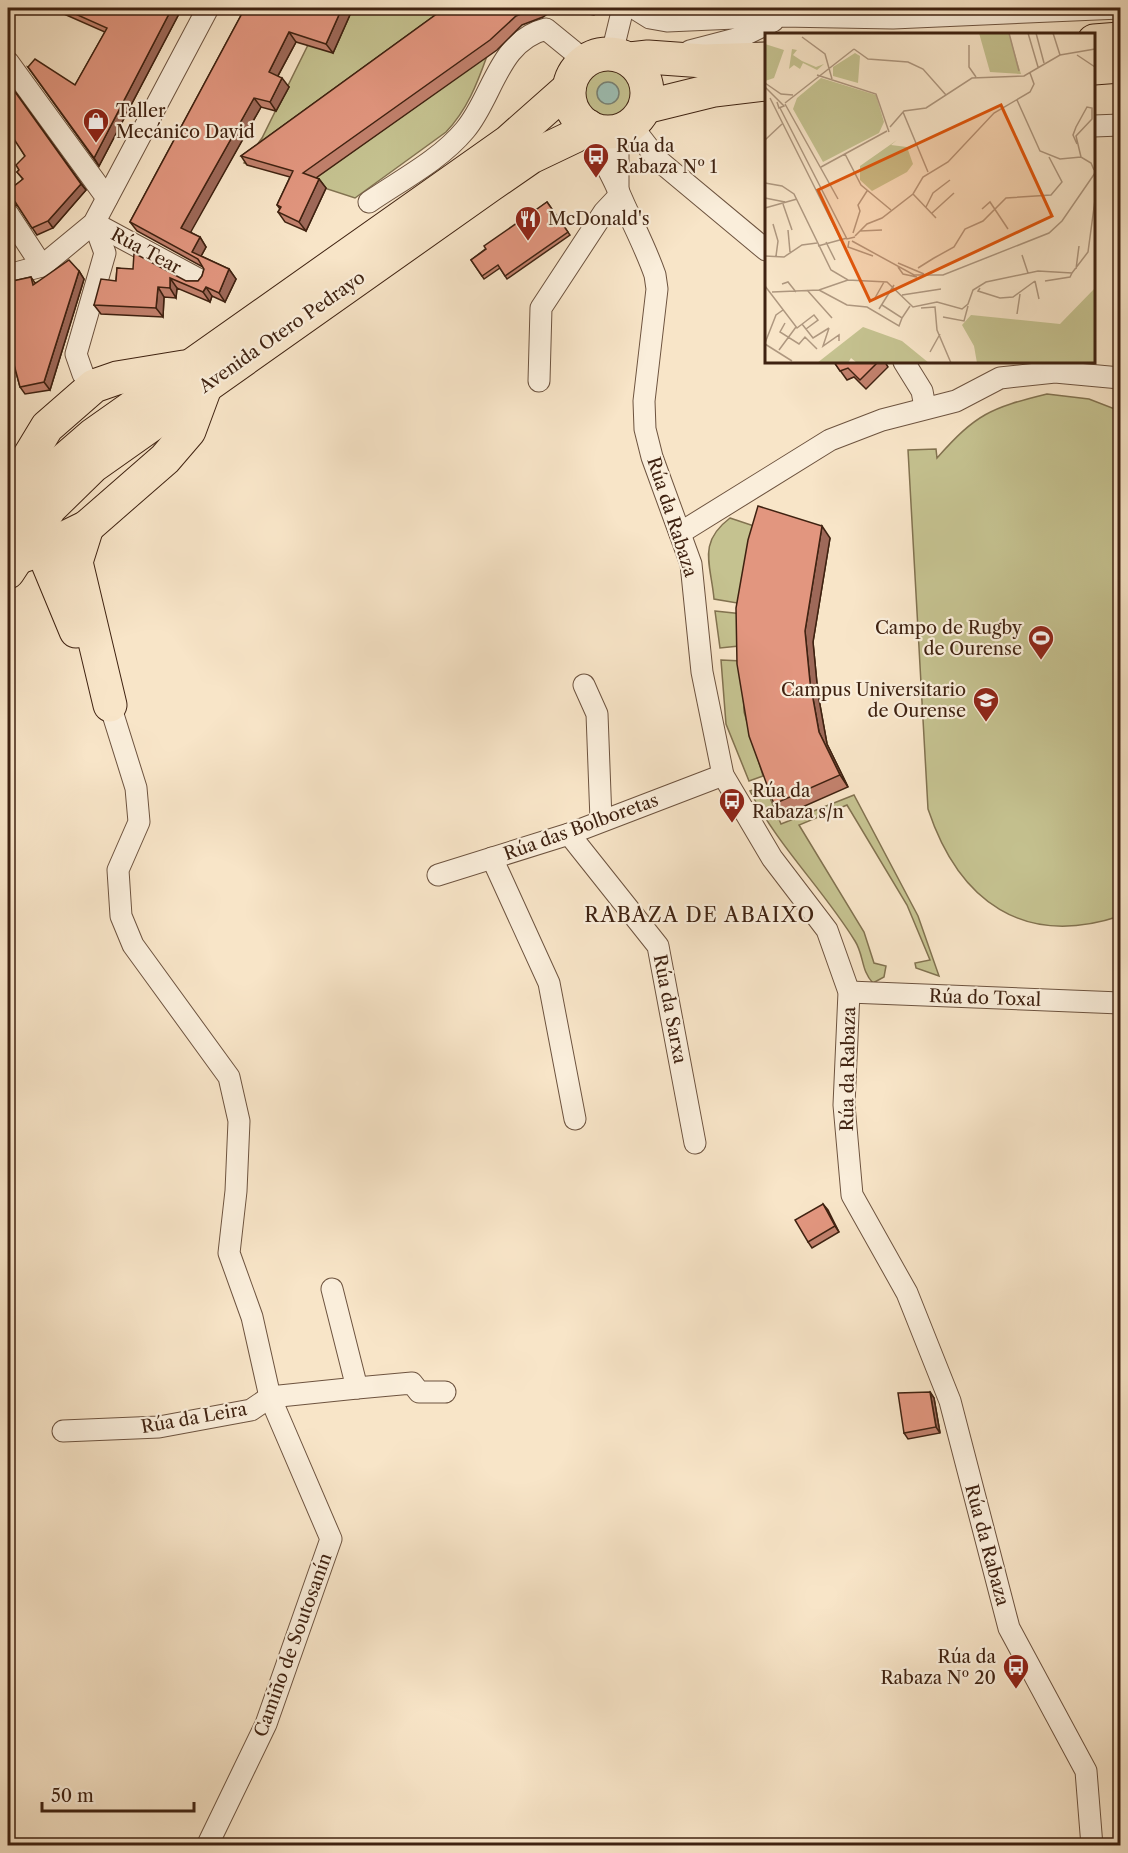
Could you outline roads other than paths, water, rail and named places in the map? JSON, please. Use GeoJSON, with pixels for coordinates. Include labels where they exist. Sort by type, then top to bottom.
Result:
{"type":"FeatureCollection","features":[{"type":"Feature","properties":{"kind":"main road"},"geometry":{"type":"LineString","coordinates":[[1095,40],[1120,39]]}},
{"type":"Feature","properties":{"kind":"main road"},"geometry":{"type":"LineString","coordinates":[[598,66],[648,57],[765,60]]}},
{"type":"Feature","properties":{"kind":"main road"},"geometry":{"type":"LineString","coordinates":[[598,66],[645,79],[648,88],[616,124],[573,111],[598,66]]}},
{"type":"Feature","properties":{"kind":"main road","name":"Avenida Otero Pedrayo"},"geometry":{"type":"LineString","coordinates":[[199,376],[508,142],[598,66]]}},
{"type":"Feature","properties":{"kind":"main road"},"geometry":{"type":"LineString","coordinates":[[1095,68],[1120,66]]}},
{"type":"Feature","properties":{"kind":"main road","name":"Avenida Otero Pedrayo"},"geometry":{"type":"LineString","coordinates":[[11,521],[57,484],[93,435],[153,408],[514,168],[616,124],[714,90],[765,84]]}},
{"type":"Feature","properties":{"kind":"main road"},"geometry":{"type":"LineString","coordinates":[[11,521],[27,460],[47,427],[105,382],[199,376],[189,430],[165,459],[87,527],[21,560],[110,705]]}},
{"type":"Feature","properties":{"kind":"main road"},"geometry":{"type":"LineString","coordinates":[[105,382],[153,408],[165,459]]}},
{"type":"Feature","properties":{"kind":"main road"},"geometry":{"type":"LineString","coordinates":[[47,427],[57,484],[77,505],[116,500]]}},
{"type":"Feature","properties":{"kind":"main road","name":"Avenida Otero Pedrayo"},"geometry":{"type":"LineString","coordinates":[[21,560],[50,508],[57,484]]}},
{"type":"Feature","properties":{"kind":"main road"},"geometry":{"type":"LineString","coordinates":[[87,527],[76,562],[110,705]]}},
{"type":"Feature","properties":{"kind":"street"},"geometry":{"type":"LineString","coordinates":[[8,275],[42,266],[94,223],[208,8]]}},
{"type":"Feature","properties":{"kind":"street"},"geometry":{"type":"LineString","coordinates":[[369,202],[440,154],[466,129],[509,54],[530,33],[546,30],[573,51],[598,66],[623,8]]}},
{"type":"Feature","properties":{"kind":"street"},"geometry":{"type":"LineString","coordinates":[[634,8],[651,18],[667,21],[782,16],[893,18],[1120,8]]}},
{"type":"Feature","properties":{"kind":"street"},"geometry":{"type":"LineString","coordinates":[[676,59],[696,48],[736,39],[782,16]]}},
{"type":"Feature","properties":{"kind":"street"},"geometry":{"type":"LineString","coordinates":[[8,62],[107,198]]}},
{"type":"Feature","properties":{"kind":"street"},"geometry":{"type":"LineString","coordinates":[[539,381],[541,308],[619,193],[620,144],[616,124]]}},
{"type":"Feature","properties":{"kind":"street"},"geometry":{"type":"LineString","coordinates":[[616,124],[765,249]]}},
{"type":"Feature","properties":{"kind":"street"},"geometry":{"type":"LineString","coordinates":[[1095,126],[1120,125]]}},
{"type":"Feature","properties":{"kind":"street","name":"Rúa da Rabaza"},"geometry":{"type":"LineString","coordinates":[[619,193],[655,275],[657,289],[644,400],[645,429],[652,457],[691,564],[702,672],[723,775],[772,858],[827,930],[849,992],[844,1105],[852,1195],[907,1293],[950,1401],[1009,1628],[1086,1771],[1092,1845]]}},
{"type":"Feature","properties":{"kind":"street"},"geometry":{"type":"LineString","coordinates":[[8,214],[42,266]]}},
{"type":"Feature","properties":{"kind":"street"},"geometry":{"type":"LineString","coordinates":[[94,223],[105,253],[76,354],[83,374],[105,382]]}},
{"type":"Feature","properties":{"kind":"street","name":"Rúa Tear"},"geometry":{"type":"LineString","coordinates":[[94,223],[198,279]]}},
{"type":"Feature","properties":{"kind":"street"},"geometry":{"type":"LineString","coordinates":[[905,363],[922,391],[925,407]]}},
{"type":"Feature","properties":{"kind":"street"},"geometry":{"type":"LineString","coordinates":[[680,533],[830,440],[882,420],[925,407],[956,401],[1000,378],[1055,372],[1120,378]]}},
{"type":"Feature","properties":{"kind":"street"},"geometry":{"type":"LineString","coordinates":[[584,685],[597,714],[601,820]]}},
{"type":"Feature","properties":{"kind":"street","name":"Camiño de Soutosanín"},"geometry":{"type":"LineString","coordinates":[[110,705],[136,788],[140,822],[118,870],[121,916],[133,945],[229,1077],[239,1121],[229,1253],[252,1317],[270,1397],[331,1539],[267,1724],[207,1845]]}},
{"type":"Feature","properties":{"kind":"street","name":"Rúa das Bolboretas"},"geometry":{"type":"LineString","coordinates":[[438,875],[569,834],[723,775]]}},
{"type":"Feature","properties":{"kind":"street","name":"Rúa da Sarxa"},"geometry":{"type":"LineString","coordinates":[[569,834],[658,946],[695,1143]]}},
{"type":"Feature","properties":{"kind":"street"},"geometry":{"type":"LineString","coordinates":[[492,858],[549,983],[575,1119]]}},
{"type":"Feature","properties":{"kind":"street","name":"Rúa do Toxal"},"geometry":{"type":"LineString","coordinates":[[849,992],[1120,1003]]}},
{"type":"Feature","properties":{"kind":"street"},"geometry":{"type":"LineString","coordinates":[[332,1289],[357,1388]]}},
{"type":"Feature","properties":{"kind":"street","name":"Rúa da Leira"},"geometry":{"type":"LineString","coordinates":[[63,1431],[159,1428],[251,1410],[270,1397],[357,1388],[412,1383],[418,1392],[445,1392]]}},
{"type":"Feature","properties":{"kind":"water"},"geometry":{"type":"Polygon","coordinates":[[[608,82],[616,85],[619,93],[616,101],[608,104],[600,101],[597,93],[600,85],[608,82]]]}},
{"type":"Feature","properties":{"kind":"place","name":"Taller Mecánico David"},"geometry":{"type":"Point","coordinates":[96,144]}},
{"type":"Feature","properties":{"kind":"place","name":"Rúa da Rabaza Nº 1"},"geometry":{"type":"Point","coordinates":[596,179]}},
{"type":"Feature","properties":{"kind":"place","name":"McDonald's"},"geometry":{"type":"Point","coordinates":[528,242]}},
{"type":"Feature","properties":{"kind":"place","name":"Campo de Rugby de Ourense"},"geometry":{"type":"Point","coordinates":[1041,661]}},
{"type":"Feature","properties":{"kind":"place","name":"Campus Universitario de Ourense"},"geometry":{"type":"Point","coordinates":[986,723]}},
{"type":"Feature","properties":{"kind":"place","name":"Rúa da Rabaza s/n"},"geometry":{"type":"Point","coordinates":[732,824]}},
{"type":"Feature","properties":{"kind":"place","name":"Rúa da Rabaza Nº 20"},"geometry":{"type":"Point","coordinates":[1016,1690]}},
{"type":"Feature","properties":{"kind":"district","name":"RABAZA DE ABAIXO"},"geometry":{"type":"Point","coordinates":[700,915]}}]}
